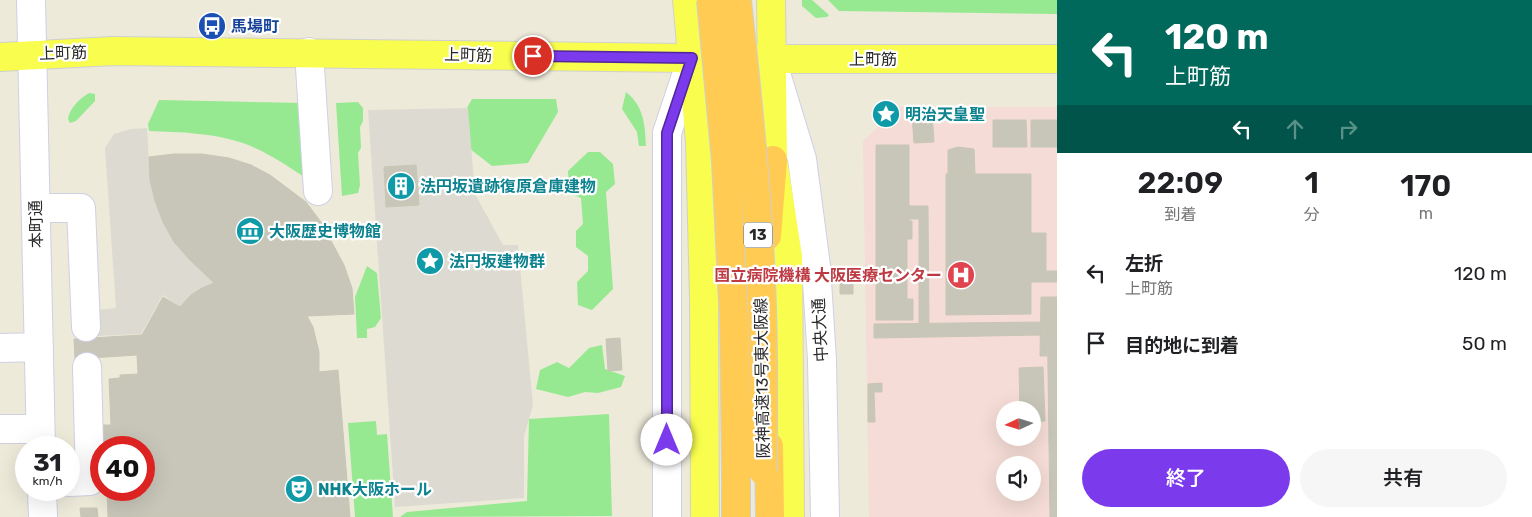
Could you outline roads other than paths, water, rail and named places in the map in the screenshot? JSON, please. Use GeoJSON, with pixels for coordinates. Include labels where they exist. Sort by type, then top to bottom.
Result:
{"type":"FeatureCollection","features":[{"type":"Feature","properties":{"kind":"highway","name":"阪神高速13号東大阪線"},"geometry":{"type":"LineString","coordinates":[[711,0],[726,161],[731,243],[736,389],[736,517]]}},
{"type":"Feature","properties":{"kind":"highway","name":"阪神高速13号東大阪線"},"geometry":{"type":"LineString","coordinates":[[737,0],[748,98],[762,308],[763,517]]}},
{"type":"Feature","properties":{"kind":"highway"},"geometry":{"type":"LineString","coordinates":[[770,517],[778,360],[765,255],[773,160]]}},
{"type":"Feature","properties":{"kind":"main road"},"geometry":{"type":"LineString","coordinates":[[687,0],[700,142],[704,298],[705,517]]}},
{"type":"Feature","properties":{"kind":"main road","name":"中央大通"},"geometry":{"type":"LineString","coordinates":[[771,0],[773,160]]}},
{"type":"Feature","properties":{"kind":"main road","name":"上町筋"},"geometry":{"type":"LineString","coordinates":[[0,56],[113,51],[772,59],[1057,59]]}},
{"type":"Feature","properties":{"kind":"main road","name":"中央大通"},"geometry":{"type":"LineString","coordinates":[[778,360],[790,517]]}},
{"type":"Feature","properties":{"kind":"street","name":"本町通"},"geometry":{"type":"LineString","coordinates":[[31,0],[40,436]]}},
{"type":"Feature","properties":{"kind":"street"},"geometry":{"type":"LineString","coordinates":[[309,52],[318,191]]}},
{"type":"Feature","properties":{"kind":"street"},"geometry":{"type":"LineString","coordinates":[[666,517],[667,133],[692,58]]}},
{"type":"Feature","properties":{"kind":"street","name":"中央大通"},"geometry":{"type":"LineString","coordinates":[[772,59],[802,159],[816,266],[822,360],[825,517]]}},
{"type":"Feature","properties":{"kind":"street"},"geometry":{"type":"LineString","coordinates":[[36,208],[81,208],[86,328]]}},
{"type":"Feature","properties":{"kind":"street"},"geometry":{"type":"LineString","coordinates":[[0,348],[39,347]]}},
{"type":"Feature","properties":{"kind":"street"},"geometry":{"type":"LineString","coordinates":[[80,481],[90,481],[86,367]]}},
{"type":"Feature","properties":{"kind":"street"},"geometry":{"type":"LineString","coordinates":[[0,429],[31,436]]}},
{"type":"Feature","properties":{"kind":"street"},"geometry":{"type":"LineString","coordinates":[[42,501],[43,517]]}},
{"type":"Feature","properties":{"kind":"place","name":"馬場町"},"geometry":{"type":"Point","coordinates":[212,26]}},
{"type":"Feature","properties":{"kind":"place","name":"明治天皇聖"},"geometry":{"type":"Point","coordinates":[886,114]}},
{"type":"Feature","properties":{"kind":"place","name":"法円坂遺跡復原倉庫建物"},"geometry":{"type":"Point","coordinates":[401,186]}},
{"type":"Feature","properties":{"kind":"place","name":"大阪歴史博物館"},"geometry":{"type":"Point","coordinates":[250,231]}},
{"type":"Feature","properties":{"kind":"place","name":"法円坂建物群"},"geometry":{"type":"Point","coordinates":[430,261]}},
{"type":"Feature","properties":{"kind":"place","name":"国立病院機構 大阪医療センター"},"geometry":{"type":"Point","coordinates":[961,275]}},
{"type":"Feature","properties":{"kind":"place","name":"NHK大阪ホール"},"geometry":{"type":"Point","coordinates":[299,489]}}]}
